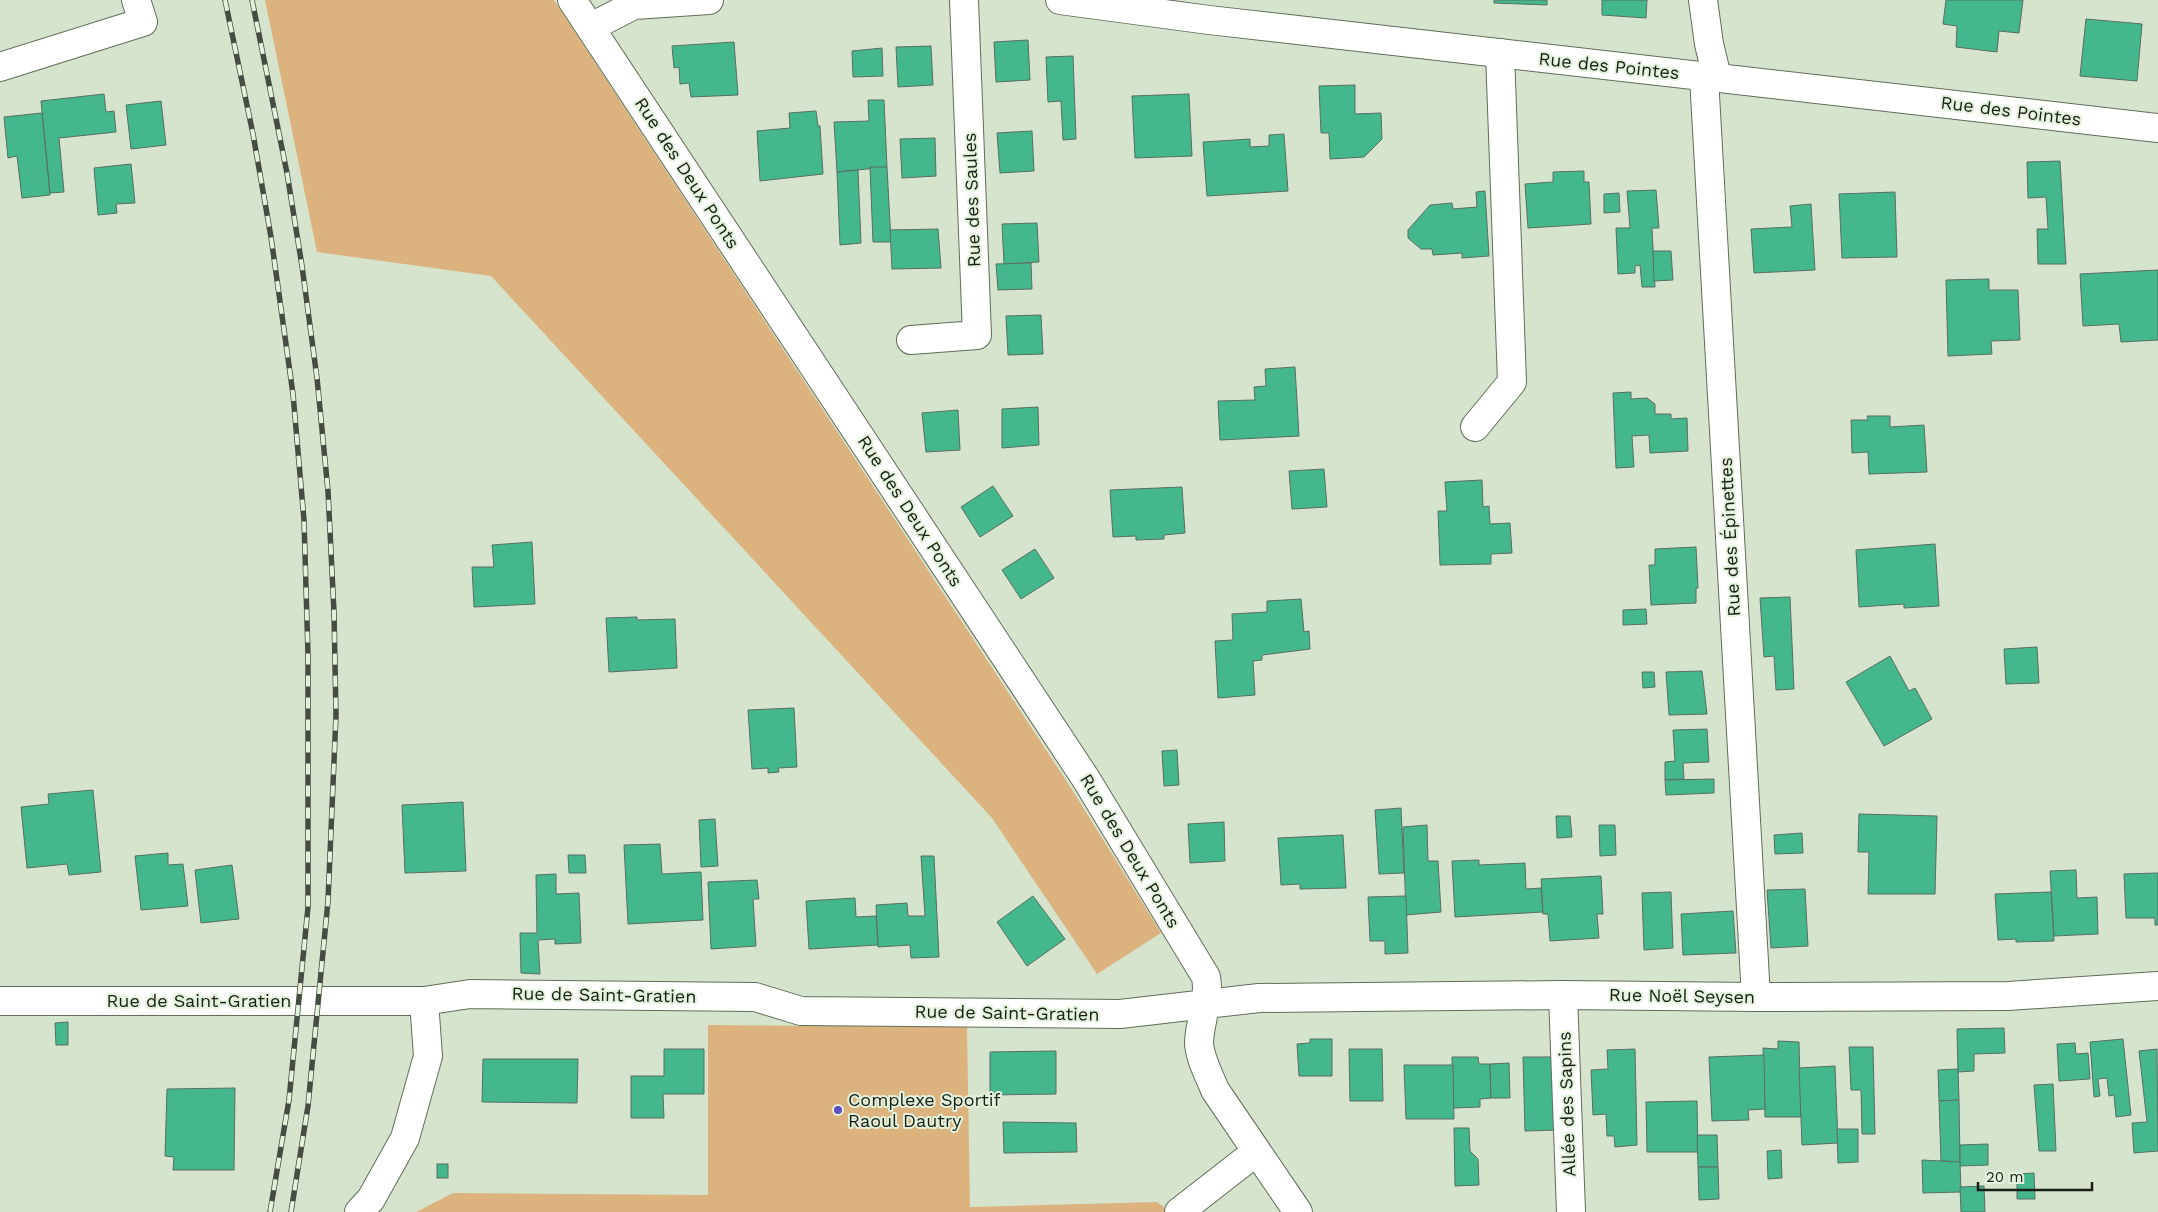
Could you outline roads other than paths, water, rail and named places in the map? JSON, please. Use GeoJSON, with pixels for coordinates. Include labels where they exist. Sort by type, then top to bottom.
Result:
{"type":"FeatureCollection","features":[{"type":"Feature","properties":{"kind":"street","name":"Rue des Deux Ponts"},"geometry":{"type":"LineString","coordinates":[[572,0],[1086,779],[1206,977],[1208,988],[1199,1045],[1206,1068],[1215,1090],[1298,1212]]}},
{"type":"Feature","properties":{"kind":"street"},"geometry":{"type":"LineString","coordinates":[[590,27],[634,5],[709,0]]}},
{"type":"Feature","properties":{"kind":"street","name":"Rue des Saules"},"geometry":{"type":"LineString","coordinates":[[911,340],[977,335],[964,0]]}},
{"type":"Feature","properties":{"kind":"street","name":"Rue des Pointes"},"geometry":{"type":"LineString","coordinates":[[1060,0],[1208,10],[1500,53],[2158,128]]}},
{"type":"Feature","properties":{"kind":"street","name":"Rue des Épinettes"},"geometry":{"type":"LineString","coordinates":[[1703,0],[1709,44],[1756,997]]}},
{"type":"Feature","properties":{"kind":"street"},"geometry":{"type":"LineString","coordinates":[[0,67],[140,11]]}},
{"type":"Feature","properties":{"kind":"street"},"geometry":{"type":"LineString","coordinates":[[1475,427],[1512,382],[1500,53]]}},
{"type":"Feature","properties":{"kind":"street","name":"Rue Noël Seysen"},"geometry":{"type":"LineString","coordinates":[[1206,1004],[1259,998],[1563,995],[1756,997],[2008,996],[2158,986]]}},
{"type":"Feature","properties":{"kind":"street","name":"Rue de Saint-Gratien"},"geometry":{"type":"LineString","coordinates":[[0,1001],[424,1001],[470,994],[755,997],[802,1011],[1120,1014],[1206,1004]]}},
{"type":"Feature","properties":{"kind":"street","name":"Allée des Sapins"},"geometry":{"type":"LineString","coordinates":[[1563,995],[1571,1212]]}},
{"type":"Feature","properties":{"kind":"street"},"geometry":{"type":"LineString","coordinates":[[359,1212],[371,1200],[406,1138],[428,1056],[424,1001]]}},
{"type":"Feature","properties":{"kind":"street"},"geometry":{"type":"LineString","coordinates":[[1180,1212],[1256,1152]]}},
{"type":"Feature","properties":{"kind":"railway"},"geometry":{"type":"LineString","coordinates":[[225,0],[253,134],[271,237],[293,394],[304,520],[308,655],[308,907],[289,1100],[270,1212]]}},
{"type":"Feature","properties":{"kind":"railway"},"geometry":{"type":"LineString","coordinates":[[252,0],[287,173],[302,266],[317,378],[328,491],[334,612],[336,715],[328,901],[308,1106],[291,1212]]}},
{"type":"Feature","properties":{"kind":"place","name":"Complexe Sportif Raoul Dautry"},"geometry":{"type":"Point","coordinates":[838,1110]}}]}
